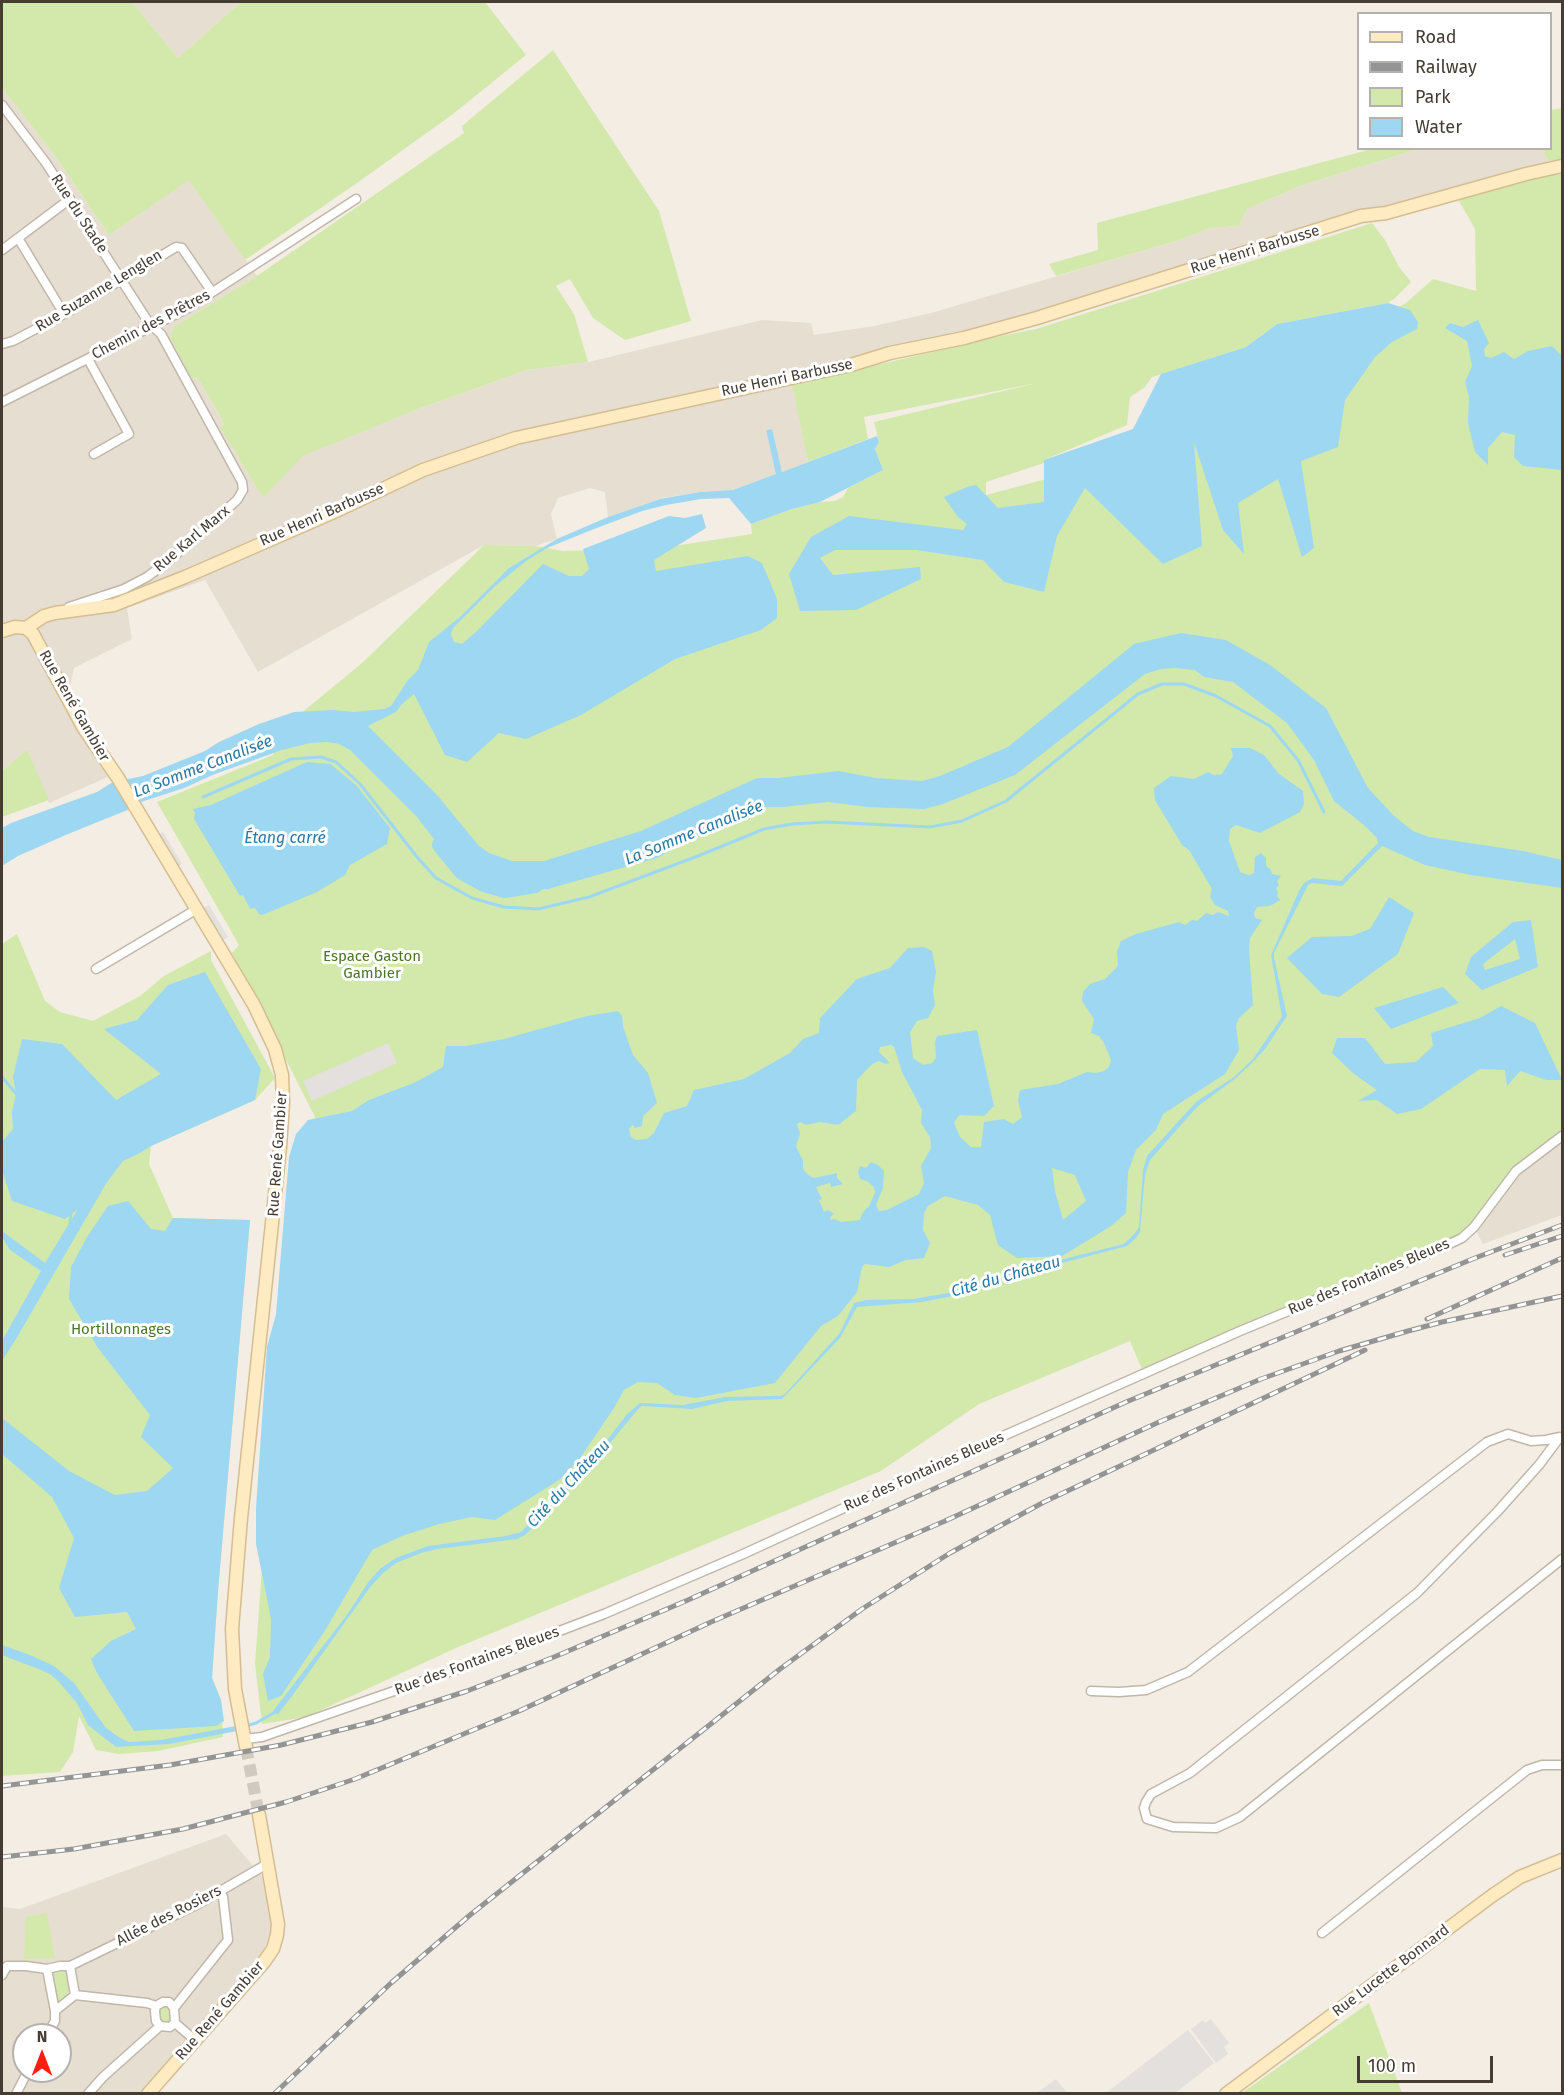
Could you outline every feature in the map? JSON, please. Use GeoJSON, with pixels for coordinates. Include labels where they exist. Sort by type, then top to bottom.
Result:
{"type":"FeatureCollection","features":[{"type":"Feature","properties":{"kind":"street","name":"Rue du Stade"},"geometry":{"type":"LineString","coordinates":[[2,105],[46,163],[149,323],[153,325]]}},
{"type":"Feature","properties":{"kind":"street","name":"Rue Henri Barbusse"},"geometry":{"type":"LineString","coordinates":[[26,628],[44,616],[114,605],[185,577],[334,512],[423,470],[516,438],[851,366],[890,353],[964,338],[1037,318],[1361,216],[1386,213],[1563,166]]}},
{"type":"Feature","properties":{"kind":"street"},"geometry":{"type":"LineString","coordinates":[[2,250],[70,200]]}},
{"type":"Feature","properties":{"kind":"street","name":"Chemin des Prêtres"},"geometry":{"type":"LineString","coordinates":[[2,402],[188,308],[356,200]]}},
{"type":"Feature","properties":{"kind":"street"},"geometry":{"type":"LineString","coordinates":[[18,238],[64,314]]}},
{"type":"Feature","properties":{"kind":"street","name":"Rue Suzanne Lenglen"},"geometry":{"type":"LineString","coordinates":[[2,344],[13,341],[64,314],[176,247],[182,248],[212,292]]}},
{"type":"Feature","properties":{"kind":"street","name":"Rue Karl Marx"},"geometry":{"type":"LineString","coordinates":[[63,612],[68,607],[124,589],[147,577],[171,559],[237,500],[243,490],[242,482],[161,334],[153,325]]}},
{"type":"Feature","properties":{"kind":"street"},"geometry":{"type":"LineString","coordinates":[[88,359],[129,434],[94,454]]}},
{"type":"Feature","properties":{"kind":"street"},"geometry":{"type":"LineString","coordinates":[[2,631],[15,627],[26,628]]}},
{"type":"Feature","properties":{"kind":"street","name":"Rue René Gambier"},"geometry":{"type":"LineString","coordinates":[[26,628],[33,634],[83,727],[197,909],[269,1034],[276,1049],[282,1075],[283,1103],[273,1220],[233,1611],[235,1689],[245,1743]]}},
{"type":"Feature","properties":{"kind":"street"},"geometry":{"type":"LineString","coordinates":[[96,969],[197,909]]}},
{"type":"Feature","properties":{"kind":"street","name":"Rue des Fontaines Bleues"},"geometry":{"type":"LineString","coordinates":[[245,1743],[604,1614],[1240,1331],[1441,1248],[1462,1238],[1474,1227],[1516,1172],[1563,1136]]}},
{"type":"Feature","properties":{"kind":"street"},"geometry":{"type":"LineString","coordinates":[[1091,1691],[1146,1690],[1188,1672],[1487,1442],[1508,1434],[1531,1440],[1546,1440],[1561,1436]]}},
{"type":"Feature","properties":{"kind":"street"},"geometry":{"type":"LineString","coordinates":[[1561,1436],[1539,1465],[1497,1512],[1417,1593],[1209,1759],[1190,1773],[1151,1794],[1144,1808],[1147,1819],[1173,1827],[1216,1828],[1240,1817],[1563,1559]]}},
{"type":"Feature","properties":{"kind":"street"},"geometry":{"type":"LineString","coordinates":[[1322,1933],[1527,1770],[1542,1765],[1563,1765]]}},
{"type":"Feature","properties":{"kind":"street","name":"Rue René Gambier"},"geometry":{"type":"LineString","coordinates":[[148,2094],[273,1949],[278,1924],[259,1815]]}},
{"type":"Feature","properties":{"kind":"street","name":"Rue Lucette Bonnard"},"geometry":{"type":"LineString","coordinates":[[1226,2094],[1493,1895],[1520,1877],[1563,1860]]}},
{"type":"Feature","properties":{"kind":"street","name":"Allée des Rosiers"},"geometry":{"type":"LineString","coordinates":[[47,1969],[70,1966],[198,1904],[267,1864]]}},
{"type":"Feature","properties":{"kind":"street"},"geometry":{"type":"LineString","coordinates":[[174,2008],[228,1940],[223,1897],[220,1891]]}},
{"type":"Feature","properties":{"kind":"street"},"geometry":{"type":"LineString","coordinates":[[2,1974],[7,1966],[47,1969],[55,2011],[53,2023]]}},
{"type":"Feature","properties":{"kind":"street"},"geometry":{"type":"LineString","coordinates":[[70,1966],[75,1995]]}},
{"type":"Feature","properties":{"kind":"street"},"geometry":{"type":"LineString","coordinates":[[55,2011],[75,1995],[156,2006]]}},
{"type":"Feature","properties":{"kind":"street"},"geometry":{"type":"LineString","coordinates":[[156,2006],[158,2003],[169,2002],[174,2008],[176,2023],[196,2041]]}},
{"type":"Feature","properties":{"kind":"street"},"geometry":{"type":"LineString","coordinates":[[156,2006],[156,2021],[160,2026],[170,2027],[176,2023]]}},
{"type":"Feature","properties":{"kind":"street"},"geometry":{"type":"LineString","coordinates":[[88,2094],[103,2077],[160,2026]]}},
{"type":"Feature","properties":{"kind":"shaded area"},"geometry":{"type":"Polygon","coordinates":[[[132,2],[241,2],[178,58],[132,2]]]}},
{"type":"Feature","properties":{"kind":"shaded area"},"geometry":{"type":"Polygon","coordinates":[[[2,88],[53,153],[109,235],[189,179],[257,276],[175,326],[193,379],[197,377],[224,424],[220,426],[263,498],[302,456],[421,408],[527,370],[589,362],[762,320],[811,323],[814,335],[874,326],[931,313],[1180,240],[1210,228],[1239,226],[1247,209],[1300,186],[1415,150],[1542,150],[1549,161],[1537,171],[1078,304],[791,378],[808,462],[782,472],[771,429],[766,430],[777,474],[733,490],[662,498],[608,517],[605,492],[590,488],[558,498],[551,514],[557,539],[535,546],[484,545],[258,672],[205,580],[127,608],[132,639],[74,668],[70,686],[65,694],[107,763],[108,777],[49,803],[27,749],[2,771],[2,88]]]}},
{"type":"Feature","properties":{"kind":"shaded area"},"geometry":{"type":"Polygon","coordinates":[[[163,832],[182,864],[176,868],[157,835],[163,832]]]}},
{"type":"Feature","properties":{"kind":"shaded area"},"geometry":{"type":"Polygon","coordinates":[[[209,905],[228,937],[222,941],[203,908],[209,905]]]}},
{"type":"Feature","properties":{"kind":"shaded area"},"geometry":{"type":"Polygon","coordinates":[[[388,1043],[397,1063],[312,1101],[303,1081],[388,1043]]]}},
{"type":"Feature","properties":{"kind":"shaded area"},"geometry":{"type":"Polygon","coordinates":[[[1562,1136],[1562,1215],[1483,1244],[1474,1227],[1506,1182],[1562,1136]]]}},
{"type":"Feature","properties":{"kind":"shaded area"},"geometry":{"type":"Polygon","coordinates":[[[226,1834],[266,1881],[273,1928],[251,1972],[140,2093],[2,2094],[2,1907],[20,1909],[226,1834]]]}},
{"type":"Feature","properties":{"kind":"shaded area"},"geometry":{"type":"Polygon","coordinates":[[[1211,2019],[1229,2043],[1224,2047],[1228,2054],[1216,2063],[1191,2029],[1203,2020],[1205,2023],[1211,2019]]]}},
{"type":"Feature","properties":{"kind":"shaded area"},"geometry":{"type":"Polygon","coordinates":[[[1188,2030],[1214,2063],[1175,2093],[1106,2093],[1188,2030]]]}},
{"type":"Feature","properties":{"kind":"shaded area"},"geometry":{"type":"Polygon","coordinates":[[[1056,2079],[1067,2093],[1037,2093],[1056,2079]]]}},
{"type":"Feature","properties":{"kind":"green space"},"geometry":{"type":"Polygon","coordinates":[[[2,2],[132,2],[178,58],[241,2],[485,2],[526,55],[453,114],[245,260],[189,180],[109,235],[53,153],[2,88],[2,2]]]}},
{"type":"Feature","properties":{"kind":"green space"},"geometry":{"type":"Polygon","coordinates":[[[553,50],[659,211],[691,321],[625,340],[593,318],[570,279],[556,286],[574,314],[588,362],[527,370],[421,408],[303,456],[263,498],[220,427],[224,424],[217,411],[197,377],[192,379],[170,337],[175,326],[257,276],[464,133],[462,126],[553,50]]]}},
{"type":"Feature","properties":{"kind":"green space"},"geometry":{"type":"Polygon","coordinates":[[[1562,108],[1562,160],[1549,161],[1542,150],[1552,150],[1552,110],[1562,108]]]}},
{"type":"Feature","properties":{"kind":"green space"},"geometry":{"type":"Polygon","coordinates":[[[1368,150],[1415,150],[1300,186],[1247,209],[1239,226],[1210,228],[1180,240],[1056,276],[1049,264],[1098,250],[1097,223],[1368,150]]]}},
{"type":"Feature","properties":{"kind":"green space","name":"Espace Gaston Gambier"},"geometry":{"type":"Polygon","coordinates":[[[1562,172],[1562,1136],[1525,1164],[1462,1238],[1144,1374],[1130,1341],[979,1404],[881,1471],[456,1648],[306,1717],[262,1724],[255,1664],[293,1143],[315,1117],[232,953],[239,945],[157,802],[273,755],[283,728],[361,664],[484,545],[535,546],[563,551],[661,548],[752,534],[751,524],[792,509],[835,501],[843,497],[848,488],[883,470],[875,449],[879,442],[874,422],[1037,383],[864,417],[868,439],[808,462],[792,385],[1036,329],[1372,223],[1411,282],[1388,303],[1277,324],[1246,347],[1152,377],[1145,387],[1130,397],[1127,425],[1044,460],[1044,463],[986,482],[986,495],[1077,471],[1237,396],[1406,303],[1433,279],[1476,291],[1475,229],[1458,199],[1562,172]]]}},
{"type":"Feature","properties":{"kind":"green space"},"geometry":{"type":"Polygon","coordinates":[[[27,749],[49,800],[2,817],[2,771],[27,749]]]}},
{"type":"Feature","properties":{"kind":"green space","name":"Hortillonnages"},"geometry":{"type":"Polygon","coordinates":[[[17,934],[45,1001],[60,1012],[93,1021],[140,996],[164,976],[211,951],[211,960],[275,1078],[255,1100],[151,1146],[149,1164],[173,1218],[250,1220],[212,1678],[221,1700],[223,1737],[158,1751],[119,1754],[96,1750],[79,1716],[73,1752],[60,1772],[2,1776],[2,944],[17,934]]]}},
{"type":"Feature","properties":{"kind":"green space"},"geometry":{"type":"Polygon","coordinates":[[[47,1913],[55,1958],[24,1959],[26,1917],[47,1913]]]}},
{"type":"Feature","properties":{"kind":"green space"},"geometry":{"type":"Polygon","coordinates":[[[53,1972],[66,1973],[69,1995],[58,2002],[53,1972]]]}},
{"type":"Feature","properties":{"kind":"green space"},"geometry":{"type":"Polygon","coordinates":[[[1369,2003],[1402,2093],[1242,2093],[1369,2003]]]}},
{"type":"Feature","properties":{"kind":"green space"},"geometry":{"type":"Polygon","coordinates":[[[162,2006],[171,2010],[173,2020],[168,2024],[161,2022],[159,2014],[162,2006]]]}},
{"type":"Feature","properties":{"kind":"water"},"geometry":{"type":"Polygon","coordinates":[[[1388,303],[1410,310],[1418,322],[1417,329],[1392,342],[1375,357],[1345,400],[1338,447],[1301,461],[1314,548],[1302,557],[1278,479],[1238,503],[1244,554],[1223,530],[1194,442],[1202,546],[1163,564],[1085,488],[1057,536],[1044,592],[1004,582],[983,560],[916,550],[835,550],[820,558],[833,575],[920,567],[921,579],[856,610],[800,611],[789,574],[811,537],[849,516],[963,530],[967,524],[958,517],[944,497],[967,487],[976,485],[998,508],[1044,502],[1044,460],[1133,429],[1161,374],[1246,347],[1277,324],[1388,303]]]}},
{"type":"Feature","properties":{"kind":"water"},"geometry":{"type":"Polygon","coordinates":[[[1478,320],[1489,343],[1484,349],[1485,356],[1491,358],[1504,352],[1514,359],[1528,351],[1552,346],[1562,356],[1562,470],[1523,466],[1514,457],[1515,435],[1502,432],[1488,448],[1488,465],[1475,452],[1468,423],[1469,397],[1465,382],[1472,366],[1467,341],[1445,328],[1450,323],[1463,327],[1478,320]]]}},
{"type":"Feature","properties":{"kind":"water"},"geometry":{"type":"Polygon","coordinates":[[[772,429],[782,472],[877,436],[879,442],[875,449],[883,470],[820,502],[792,509],[751,524],[729,498],[701,499],[666,505],[642,511],[594,529],[547,548],[526,561],[494,587],[453,628],[451,634],[454,642],[462,644],[543,564],[569,576],[582,576],[589,569],[583,549],[669,516],[685,518],[702,514],[706,528],[654,560],[656,571],[748,556],[762,563],[777,599],[777,618],[761,630],[675,659],[581,715],[526,739],[499,733],[467,762],[445,755],[414,694],[396,712],[368,726],[437,795],[479,846],[489,853],[512,861],[544,861],[641,831],[757,778],[839,771],[876,778],[922,781],[940,776],[1008,747],[1134,644],[1181,633],[1226,640],[1270,665],[1326,708],[1368,788],[1394,816],[1413,831],[1429,837],[1523,851],[1562,860],[1562,888],[1471,875],[1425,865],[1382,846],[1342,886],[1312,883],[1308,885],[1274,953],[1287,1016],[1265,1049],[1253,1062],[1236,1078],[1197,1107],[1150,1160],[1145,1175],[1140,1232],[1127,1246],[1012,1276],[952,1296],[922,1302],[857,1307],[840,1338],[782,1399],[727,1401],[692,1409],[642,1406],[580,1479],[525,1535],[517,1539],[421,1553],[396,1563],[383,1573],[371,1586],[292,1696],[278,1714],[275,1713],[273,1711],[381,1568],[396,1558],[428,1546],[521,1532],[549,1500],[582,1473],[627,1414],[640,1403],[683,1405],[725,1397],[780,1396],[785,1394],[840,1333],[854,1303],[866,1300],[913,1299],[954,1292],[1007,1273],[1124,1244],[1139,1227],[1143,1170],[1147,1156],[1196,1102],[1234,1077],[1253,1059],[1282,1017],[1271,955],[1304,883],[1313,878],[1341,881],[1378,843],[1377,838],[1365,826],[1334,801],[1314,760],[1287,723],[1233,682],[1204,677],[1195,670],[1174,668],[1145,674],[1015,775],[943,804],[924,809],[867,807],[828,802],[783,807],[754,807],[657,858],[548,889],[528,890],[498,886],[462,869],[445,853],[416,816],[350,750],[339,744],[328,742],[310,743],[282,750],[215,774],[184,788],[138,803],[130,809],[18,856],[2,866],[2,828],[11,823],[97,792],[113,782],[143,776],[205,751],[259,724],[294,712],[333,710],[354,712],[384,709],[391,706],[408,680],[418,670],[429,642],[460,617],[509,568],[557,539],[608,517],[660,499],[700,492],[733,490],[776,474],[766,430],[772,429]]]}},
{"type":"Feature","properties":{"kind":"water"},"geometry":{"type":"Polygon","coordinates":[[[1231,748],[1250,748],[1264,755],[1279,774],[1303,791],[1304,804],[1300,812],[1260,833],[1236,825],[1230,829],[1229,841],[1240,872],[1249,875],[1254,873],[1255,857],[1261,853],[1266,858],[1266,866],[1272,874],[1281,876],[1276,888],[1280,900],[1270,906],[1257,907],[1254,913],[1255,918],[1262,920],[1250,938],[1253,1005],[1239,1018],[1236,1026],[1239,1050],[1225,1074],[1163,1114],[1156,1130],[1136,1150],[1128,1172],[1126,1213],[1111,1226],[1062,1256],[1017,1258],[998,1245],[990,1215],[978,1205],[945,1196],[928,1206],[924,1213],[923,1230],[930,1243],[924,1258],[906,1260],[889,1267],[865,1264],[862,1267],[857,1292],[838,1316],[821,1326],[775,1383],[696,1398],[675,1395],[657,1383],[638,1382],[624,1390],[578,1461],[559,1480],[495,1520],[472,1517],[439,1524],[402,1536],[372,1550],[326,1629],[281,1696],[268,1701],[263,1674],[270,1657],[271,1619],[256,1544],[256,1508],[267,1347],[276,1314],[289,1157],[296,1134],[308,1120],[352,1111],[369,1100],[416,1082],[443,1067],[446,1046],[466,1046],[504,1039],[587,1016],[618,1011],[622,1016],[623,1027],[633,1055],[648,1073],[657,1103],[643,1116],[642,1126],[635,1128],[633,1125],[629,1128],[631,1137],[636,1140],[647,1139],[654,1133],[664,1113],[687,1106],[694,1090],[744,1079],[790,1053],[803,1039],[819,1033],[820,1018],[857,979],[890,968],[908,948],[924,947],[932,951],[936,972],[933,990],[935,1005],[928,1018],[917,1021],[910,1032],[913,1058],[923,1065],[932,1063],[936,1058],[937,1036],[977,1030],[994,1106],[984,1116],[959,1115],[954,1123],[960,1137],[971,1147],[981,1147],[984,1122],[1004,1119],[1013,1124],[1022,1117],[1018,1101],[1020,1090],[1058,1084],[1087,1072],[1104,1071],[1109,1067],[1111,1060],[1099,1036],[1091,1033],[1094,1019],[1082,1001],[1083,992],[1090,984],[1105,979],[1118,966],[1117,952],[1121,941],[1136,934],[1179,922],[1185,925],[1192,920],[1197,921],[1206,913],[1213,915],[1218,912],[1229,916],[1228,911],[1215,905],[1210,897],[1212,889],[1155,800],[1154,788],[1171,776],[1194,779],[1208,772],[1214,775],[1222,774],[1233,756],[1231,748]],[[891,1045],[880,1047],[879,1052],[890,1063],[879,1061],[872,1064],[857,1080],[856,1111],[838,1125],[820,1122],[797,1124],[800,1134],[796,1146],[803,1161],[803,1169],[814,1178],[837,1173],[837,1178],[843,1184],[831,1187],[830,1183],[816,1187],[822,1199],[819,1200],[824,1212],[828,1210],[834,1214],[830,1217],[831,1220],[841,1222],[860,1220],[863,1212],[869,1206],[875,1193],[874,1187],[860,1179],[858,1172],[860,1166],[866,1168],[871,1162],[884,1171],[883,1188],[876,1205],[879,1211],[887,1210],[919,1194],[924,1183],[921,1166],[931,1148],[930,1137],[921,1123],[922,1110],[902,1072],[894,1047],[891,1045]],[[1052,1168],[1055,1191],[1063,1220],[1086,1201],[1075,1175],[1052,1168]]]}},
{"type":"Feature","properties":{"kind":"water","name":"Étang carré"},"geometry":{"type":"Polygon","coordinates":[[[307,762],[330,764],[356,785],[390,828],[387,844],[350,865],[345,875],[317,892],[260,915],[255,908],[250,909],[243,895],[240,896],[194,819],[193,809],[211,805],[307,762]]]}},
{"type":"Feature","properties":{"kind":"water"},"geometry":{"type":"Polygon","coordinates":[[[1389,897],[1414,913],[1398,954],[1339,997],[1322,994],[1287,958],[1312,937],[1351,936],[1370,929],[1389,897]]]}},
{"type":"Feature","properties":{"kind":"water"},"geometry":{"type":"Polygon","coordinates":[[[1531,920],[1538,967],[1482,990],[1465,974],[1471,957],[1513,922],[1531,920]],[[1515,939],[1483,964],[1485,970],[1520,959],[1515,939]]]}},
{"type":"Feature","properties":{"kind":"water"},"geometry":{"type":"Polygon","coordinates":[[[205,972],[261,1069],[255,1100],[151,1146],[123,1161],[107,1182],[2,1361],[2,1341],[41,1271],[10,1250],[2,1237],[2,1231],[45,1263],[78,1209],[65,1219],[12,1201],[2,1170],[2,1142],[13,1129],[12,1111],[16,1094],[13,1077],[22,1039],[62,1044],[116,1100],[161,1074],[104,1029],[137,1020],[168,985],[205,972]]]}},
{"type":"Feature","properties":{"kind":"water"},"geometry":{"type":"Polygon","coordinates":[[[1443,987],[1459,1003],[1391,1029],[1374,1008],[1443,987]]]}},
{"type":"Feature","properties":{"kind":"water"},"geometry":{"type":"Polygon","coordinates":[[[1501,1006],[1535,1023],[1562,1080],[1546,1080],[1520,1071],[1507,1086],[1505,1070],[1480,1069],[1421,1109],[1397,1114],[1377,1100],[1358,1101],[1377,1090],[1354,1074],[1332,1053],[1337,1038],[1365,1038],[1385,1064],[1416,1062],[1433,1046],[1431,1033],[1480,1018],[1501,1006]]]}},
{"type":"Feature","properties":{"kind":"water"},"geometry":{"type":"Polygon","coordinates":[[[128,1201],[151,1229],[165,1231],[173,1218],[250,1220],[212,1678],[221,1700],[224,1721],[216,1726],[134,1731],[97,1673],[91,1659],[111,1641],[136,1629],[127,1612],[75,1617],[59,1588],[74,1538],[52,1497],[2,1454],[2,1418],[69,1471],[115,1495],[147,1491],[173,1468],[141,1437],[150,1415],[98,1348],[69,1299],[71,1267],[87,1237],[108,1206],[128,1201]]]}},
{"type":"Feature","properties":{"kind":"water"},"geometry":{"type":"Polygon","coordinates":[[[2,1645],[54,1666],[74,1683],[106,1728],[129,1742],[161,1740],[236,1726],[237,1731],[169,1744],[116,1747],[88,1725],[77,1703],[58,1681],[50,1674],[2,1655],[2,1645]]]}},
{"type":"Feature","properties":{"kind":"waterway"},"geometry":{"type":"LineString","coordinates":[[203,797],[291,759],[321,757],[336,762],[360,784],[436,878],[472,898],[504,907],[538,909],[589,897],[764,829],[792,824],[826,822],[930,827],[962,821],[1006,801],[1138,694],[1162,684],[1184,684],[1216,696],[1270,726],[1298,760],[1324,812]]}},
{"type":"Feature","properties":{"kind":"waterway","name":"La Somme Canalisée"},"geometry":{"type":"LineString","coordinates":[[440,845],[462,872],[484,884],[505,890],[535,885]]}},
{"type":"Feature","properties":{"kind":"waterway","name":"Cité du Château"},"geometry":{"type":"LineString","coordinates":[[2,1077],[18,1096]]}},
{"type":"Feature","properties":{"kind":"waterway","name":"Cité du Château"},"geometry":{"type":"LineString","coordinates":[[70,1225],[71,1210]]}},
{"type":"Feature","properties":{"kind":"waterway","name":"Cité du Château"},"geometry":{"type":"LineString","coordinates":[[246,1726],[277,1711]]}},
{"type":"Feature","properties":{"kind":"tunnel"},"geometry":{"type":"LineString","coordinates":[[246,1747],[259,1815]]}},
{"type":"Feature","properties":{"kind":"railway"},"geometry":{"type":"LineString","coordinates":[[2,1786],[170,1765],[281,1745],[372,1722],[467,1691],[688,1600],[1126,1402],[1475,1258],[1562,1225]]}},
{"type":"Feature","properties":{"kind":"railway"},"geometry":{"type":"LineString","coordinates":[[1505,1255],[1562,1236]]}},
{"type":"Feature","properties":{"kind":"railway"},"geometry":{"type":"LineString","coordinates":[[1427,1319],[1562,1258]]}},
{"type":"Feature","properties":{"kind":"railway"},"geometry":{"type":"LineString","coordinates":[[2,1857],[74,1849],[183,1829],[286,1802],[355,1779],[519,1711],[711,1622],[945,1521],[1159,1422],[1261,1379],[1339,1351],[1408,1331],[1562,1296]]}},
{"type":"Feature","properties":{"kind":"railway"},"geometry":{"type":"LineString","coordinates":[[274,2094],[391,1983],[470,1915],[780,1669],[862,1609],[950,1553],[1044,1502],[1365,1350]]}}]}
